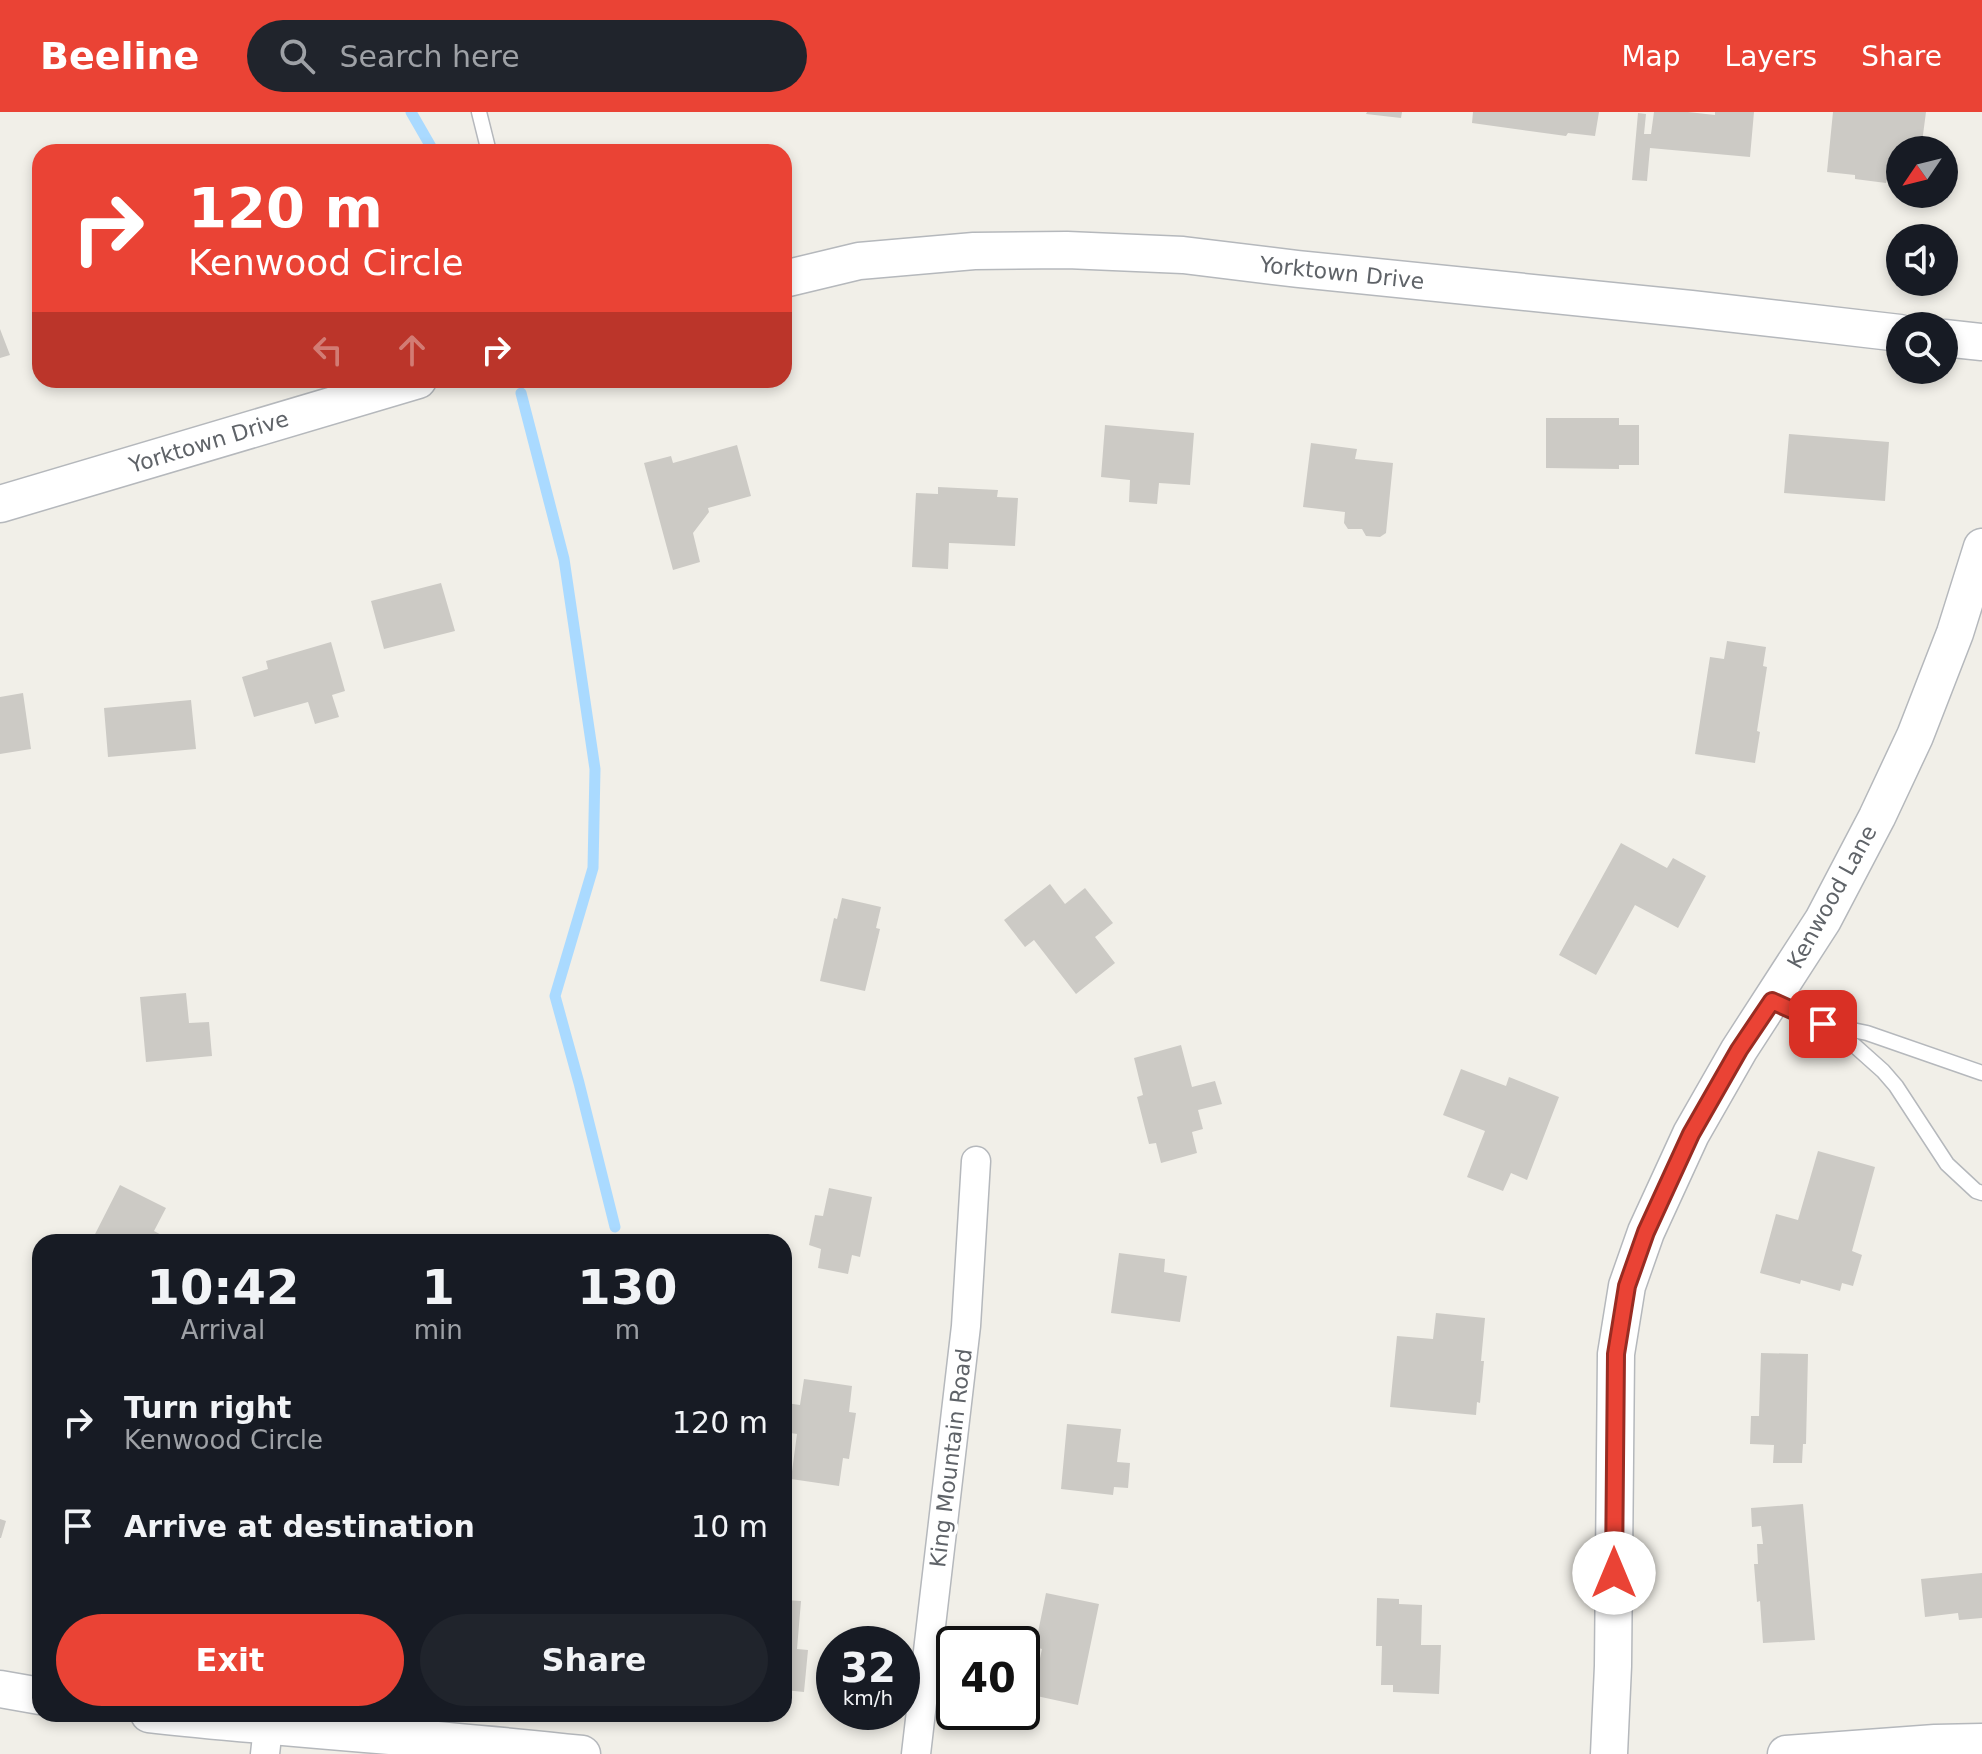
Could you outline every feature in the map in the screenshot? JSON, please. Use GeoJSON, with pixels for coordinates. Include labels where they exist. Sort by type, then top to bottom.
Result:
{"type":"FeatureCollection","features":[{"type":"Feature","properties":{"kind":"street","name":"Yorktown Drive"},"geometry":{"type":"LineString","coordinates":[[792,277],[859,261],[974,251],[1154,253],[1886,331]]}},
{"type":"Feature","properties":{"kind":"street"},"geometry":{"type":"LineString","coordinates":[[1958,339],[1982,342]]}},
{"type":"Feature","properties":{"kind":"street","name":"Yorktown Drive"},"geometry":{"type":"LineString","coordinates":[[0,504],[391,388]]}},
{"type":"Feature","properties":{"kind":"street","name":"Kenwood Lane"},"geometry":{"type":"LineString","coordinates":[[1609,1754],[1613,1666],[1616,1354],[1627,1286],[1646,1232],[1691,1134],[1739,1050],[1823,920],[1877,817],[1915,736],[1955,633],[1982,547]]}},
{"type":"Feature","properties":{"kind":"street","name":"King Mountain Road"},"geometry":{"type":"LineString","coordinates":[[916,1754],[966,1326],[976,1161]]}},
{"type":"Feature","properties":{"kind":"street"},"geometry":{"type":"LineString","coordinates":[[0,1689],[32,1695]]}},
{"type":"Feature","properties":{"kind":"street"},"geometry":{"type":"LineString","coordinates":[[185,1722],[266,1740],[400,1737],[582,1754]]}},
{"type":"Feature","properties":{"kind":"street"},"geometry":{"type":"LineString","coordinates":[[1786,1754],[1982,1742]]}},
{"type":"Feature","properties":{"kind":"lane"},"geometry":{"type":"LineString","coordinates":[[479,112],[487,144]]}},
{"type":"Feature","properties":{"kind":"lane"},"geometry":{"type":"LineString","coordinates":[[1772,1001],[1823,1024],[1855,1046],[1883,1071],[1947,1164],[1982,1193]]}},
{"type":"Feature","properties":{"kind":"lane"},"geometry":{"type":"LineString","coordinates":[[1823,1024],[1867,1033],[1982,1073]]}},
{"type":"Feature","properties":{"kind":"building"},"geometry":{"type":"Polygon","coordinates":[[[1367,112],[1402,112],[1401,118],[1367,112]]]}},
{"type":"Feature","properties":{"kind":"building"},"geometry":{"type":"Polygon","coordinates":[[[1473,112],[1599,112],[1595,136],[1568,133],[1566,136],[1472,123],[1473,112]]]}},
{"type":"Feature","properties":{"kind":"building"},"geometry":{"type":"Polygon","coordinates":[[[1654,112],[1715,115],[1715,112],[1754,112],[1750,157],[1650,148],[1647,181],[1632,180],[1638,113],[1646,114],[1644,134],[1651,134],[1654,112]]]}},
{"type":"Feature","properties":{"kind":"building"},"geometry":{"type":"Polygon","coordinates":[[[1833,112],[1926,112],[1923,136],[1886,136],[1886,183],[1827,172],[1833,112]]]}},
{"type":"Feature","properties":{"kind":"building"},"geometry":{"type":"Polygon","coordinates":[[[0,329],[10,355],[0,358],[0,329]]]}},
{"type":"Feature","properties":{"kind":"building"},"geometry":{"type":"Polygon","coordinates":[[[1546,418],[1619,418],[1619,425],[1639,425],[1639,465],[1619,465],[1619,469],[1546,468],[1546,418]]]}},
{"type":"Feature","properties":{"kind":"building"},"geometry":{"type":"Polygon","coordinates":[[[1105,425],[1194,433],[1190,485],[1159,483],[1157,504],[1129,502],[1130,480],[1101,477],[1105,425]]]}},
{"type":"Feature","properties":{"kind":"building"},"geometry":{"type":"Polygon","coordinates":[[[1789,434],[1889,442],[1885,501],[1784,493],[1789,434]]]}},
{"type":"Feature","properties":{"kind":"building"},"geometry":{"type":"Polygon","coordinates":[[[1311,443],[1357,449],[1355,459],[1393,463],[1386,533],[1380,537],[1366,536],[1362,529],[1348,529],[1344,523],[1345,512],[1303,507],[1311,443]]]}},
{"type":"Feature","properties":{"kind":"building"},"geometry":{"type":"Polygon","coordinates":[[[737,445],[751,496],[708,508],[709,512],[693,533],[700,562],[673,570],[644,463],[671,456],[673,463],[737,445]]]}},
{"type":"Feature","properties":{"kind":"building"},"geometry":{"type":"Polygon","coordinates":[[[938,487],[998,490],[997,497],[1018,498],[1015,546],[949,543],[948,569],[912,567],[916,493],[938,494],[938,487]]]}},
{"type":"Feature","properties":{"kind":"building"},"geometry":{"type":"Polygon","coordinates":[[[441,583],[455,631],[384,649],[371,601],[441,583]]]}},
{"type":"Feature","properties":{"kind":"building"},"geometry":{"type":"Polygon","coordinates":[[[1727,641],[1766,647],[1763,666],[1767,667],[1755,763],[1695,754],[1710,657],[1724,659],[1727,641]]]}},
{"type":"Feature","properties":{"kind":"building"},"geometry":{"type":"Polygon","coordinates":[[[331,642],[345,691],[332,695],[339,717],[315,724],[308,702],[254,717],[242,677],[268,669],[266,661],[331,642]]]}},
{"type":"Feature","properties":{"kind":"building"},"geometry":{"type":"Polygon","coordinates":[[[23,693],[31,749],[0,754],[0,697],[23,693]]]}},
{"type":"Feature","properties":{"kind":"building"},"geometry":{"type":"Polygon","coordinates":[[[191,700],[196,749],[108,757],[104,708],[191,700]]]}},
{"type":"Feature","properties":{"kind":"building"},"geometry":{"type":"Polygon","coordinates":[[[1621,843],[1667,868],[1673,858],[1706,876],[1678,928],[1635,905],[1596,975],[1559,955],[1621,843]]]}},
{"type":"Feature","properties":{"kind":"building"},"geometry":{"type":"Polygon","coordinates":[[[1050,884],[1065,904],[1085,888],[1113,923],[1095,937],[1115,963],[1076,994],[1034,940],[1025,947],[1004,920],[1050,884]]]}},
{"type":"Feature","properties":{"kind":"building"},"geometry":{"type":"Polygon","coordinates":[[[842,898],[881,907],[876,928],[880,929],[865,991],[820,981],[834,918],[837,919],[842,898]]]}},
{"type":"Feature","properties":{"kind":"building"},"geometry":{"type":"Polygon","coordinates":[[[186,993],[189,1023],[209,1022],[212,1056],[146,1062],[140,997],[186,993]]]}},
{"type":"Feature","properties":{"kind":"building"},"geometry":{"type":"Polygon","coordinates":[[[1181,1045],[1192,1087],[1215,1081],[1222,1104],[1198,1110],[1203,1129],[1192,1132],[1197,1153],[1161,1163],[1156,1143],[1149,1144],[1137,1097],[1143,1095],[1134,1058],[1181,1045]]]}},
{"type":"Feature","properties":{"kind":"building"},"geometry":{"type":"Polygon","coordinates":[[[1461,1069],[1506,1086],[1509,1077],[1559,1097],[1527,1180],[1511,1173],[1503,1191],[1467,1177],[1485,1131],[1443,1115],[1461,1069]]]}},
{"type":"Feature","properties":{"kind":"building"},"geometry":{"type":"Polygon","coordinates":[[[1818,1151],[1875,1167],[1852,1251],[1862,1255],[1853,1286],[1842,1283],[1840,1291],[1760,1273],[1776,1214],[1798,1220],[1818,1151]]]}},
{"type":"Feature","properties":{"kind":"building"},"geometry":{"type":"Polygon","coordinates":[[[120,1185],[166,1208],[154,1231],[160,1234],[95,1234],[120,1185]]]}},
{"type":"Feature","properties":{"kind":"building"},"geometry":{"type":"Polygon","coordinates":[[[829,1188],[872,1197],[860,1257],[852,1255],[848,1274],[818,1268],[821,1249],[809,1245],[815,1215],[823,1216],[829,1188]]]}},
{"type":"Feature","properties":{"kind":"building"},"geometry":{"type":"Polygon","coordinates":[[[1119,1253],[1165,1259],[1164,1272],[1187,1276],[1180,1322],[1111,1313],[1119,1253]]]}},
{"type":"Feature","properties":{"kind":"building"},"geometry":{"type":"Polygon","coordinates":[[[1436,1313],[1485,1318],[1481,1361],[1484,1361],[1476,1415],[1390,1407],[1397,1336],[1433,1339],[1436,1313]]]}},
{"type":"Feature","properties":{"kind":"building"},"geometry":{"type":"Polygon","coordinates":[[[1761,1353],[1808,1354],[1806,1444],[1803,1444],[1802,1463],[1773,1463],[1774,1445],[1750,1444],[1751,1416],[1759,1416],[1761,1353]]]}},
{"type":"Feature","properties":{"kind":"building"},"geometry":{"type":"Polygon","coordinates":[[[804,1379],[852,1386],[849,1412],[856,1413],[849,1459],[843,1458],[839,1486],[792,1479],[797,1434],[792,1433],[792,1404],[800,1405],[804,1379]]]}},
{"type":"Feature","properties":{"kind":"building"},"geometry":{"type":"Polygon","coordinates":[[[1067,1424],[1121,1429],[1117,1462],[1130,1463],[1128,1488],[1114,1487],[1113,1495],[1061,1489],[1067,1424]]]}},
{"type":"Feature","properties":{"kind":"building"},"geometry":{"type":"Polygon","coordinates":[[[1803,1504],[1815,1640],[1763,1643],[1754,1564],[1758,1564],[1757,1544],[1763,1544],[1761,1526],[1752,1527],[1751,1508],[1803,1504]]]}},
{"type":"Feature","properties":{"kind":"building"},"geometry":{"type":"Polygon","coordinates":[[[0,1519],[6,1521],[1,1538],[0,1538],[0,1519]]]}},
{"type":"Feature","properties":{"kind":"building"},"geometry":{"type":"Polygon","coordinates":[[[1982,1573],[1982,1618],[1959,1620],[1958,1613],[1925,1617],[1921,1579],[1982,1573]]]}},
{"type":"Feature","properties":{"kind":"building"},"geometry":{"type":"Polygon","coordinates":[[[1046,1593],[1099,1604],[1078,1705],[1040,1697],[1042,1649],[1039,1626],[1046,1593]]]}},
{"type":"Feature","properties":{"kind":"building"},"geometry":{"type":"Polygon","coordinates":[[[1377,1598],[1399,1599],[1399,1604],[1422,1605],[1421,1645],[1441,1645],[1439,1694],[1393,1692],[1393,1685],[1381,1685],[1382,1646],[1376,1646],[1377,1598]]]}},
{"type":"Feature","properties":{"kind":"building"},"geometry":{"type":"Polygon","coordinates":[[[792,1600],[801,1601],[797,1649],[808,1650],[804,1692],[792,1691],[792,1600]]]}},
{"type":"Feature","properties":{"kind":"waterway"},"geometry":{"type":"LineString","coordinates":[[411,112],[429,144]]}},
{"type":"Feature","properties":{"kind":"waterway"},"geometry":{"type":"LineString","coordinates":[[521,393],[564,559],[595,769],[593,868],[555,996],[615,1227]]}},
{"type":"Feature","properties":{"kind":"route"},"geometry":{"type":"LineString","coordinates":[[1614,1573],[1616,1354],[1627,1286],[1646,1232],[1691,1134],[1739,1050],[1772,1001],[1823,1024]]}}]}
